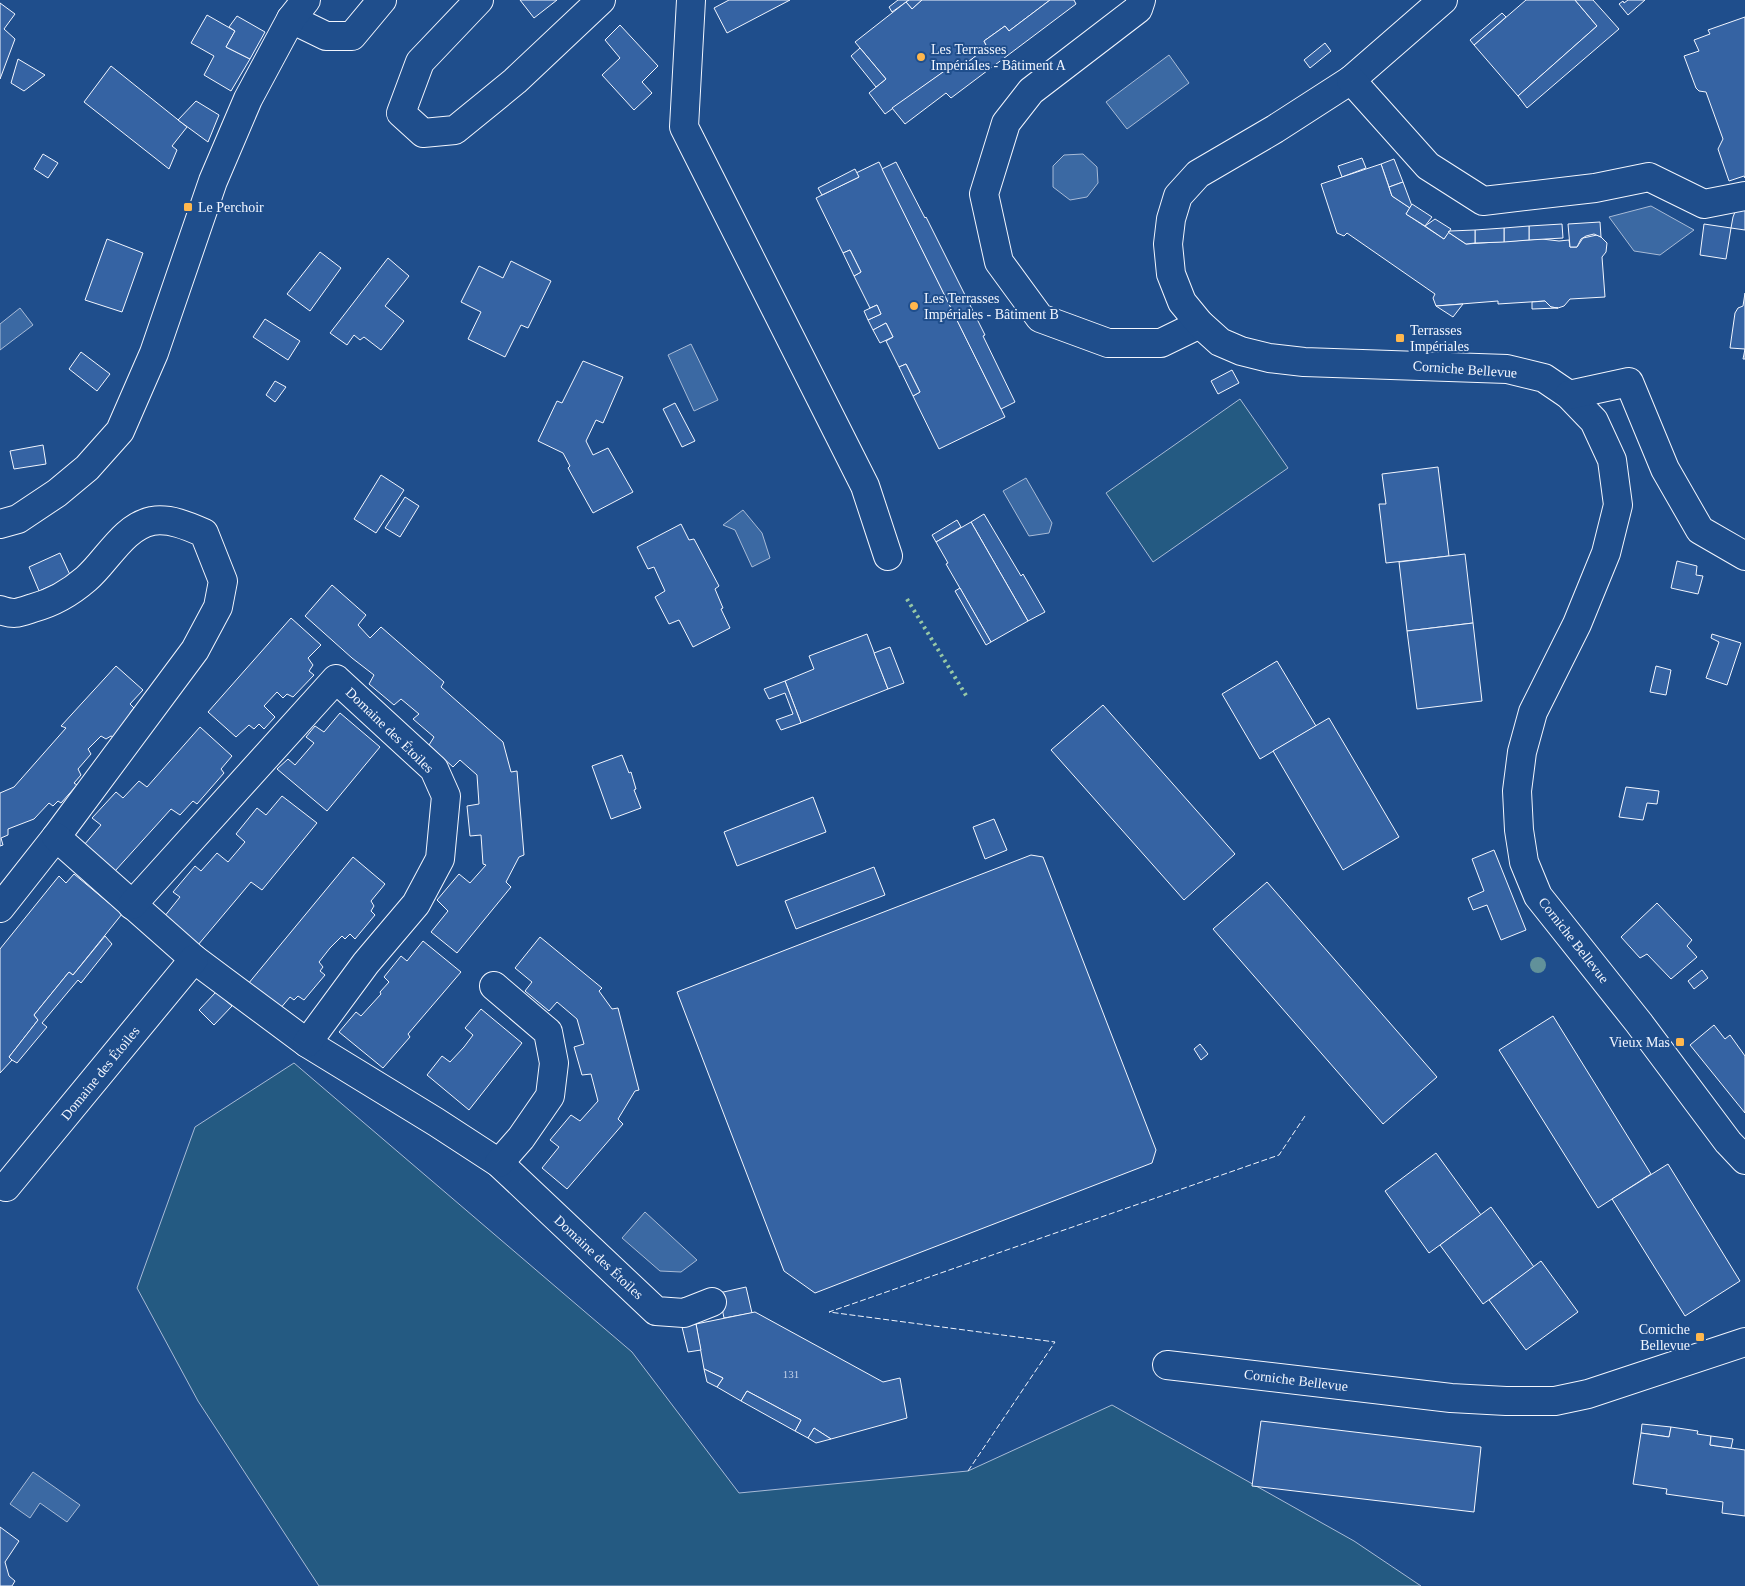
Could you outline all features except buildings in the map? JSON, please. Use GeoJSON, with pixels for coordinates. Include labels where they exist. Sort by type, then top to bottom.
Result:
{"type":"FeatureCollection","features":[{"type":"Feature","properties":{"kind":"street"},"geometry":{"type":"LineString","coordinates":[[0,524],[18,519],[57,493],[87,468],[120,431],[154,353],[213,181],[248,99],[299,10],[326,36],[352,36],[382,0]]}},
{"type":"Feature","properties":{"kind":"street"},"geometry":{"type":"LineString","coordinates":[[478,0],[420,62],[401,113],[423,133],[455,130],[515,81],[601,0]]}},
{"type":"Feature","properties":{"kind":"street"},"geometry":{"type":"LineString","coordinates":[[691,0],[684,127],[865,486],[888,556]]}},
{"type":"Feature","properties":{"kind":"street"},"geometry":{"type":"LineString","coordinates":[[1141,0],[1138,9],[1031,91],[1006,124],[984,194],[999,262],[1040,318],[1108,343],[1161,343],[1200,324]]}},
{"type":"Feature","properties":{"kind":"street","name":"Corniche Bellevue"},"geometry":{"type":"LineString","coordinates":[[1443,0],[1351,80],[1198,174],[1178,196],[1171,219],[1168,244],[1171,274],[1182,302],[1200,324],[1220,342],[1241,351],[1269,358],[1304,362],[1508,369],[1544,378],[1569,395],[1594,421],[1612,460],[1618,505],[1606,553],[1576,624],[1533,712],[1522,752],[1517,791],[1519,830],[1524,862],[1538,896],[1645,1030],[1728,1142],[1745,1160]]}},
{"type":"Feature","properties":{"kind":"street"},"geometry":{"type":"LineString","coordinates":[[1351,80],[1428,166],[1482,201],[1594,188],[1649,177],[1704,204],[1745,196]]}},
{"type":"Feature","properties":{"kind":"street"},"geometry":{"type":"LineString","coordinates":[[1569,395],[1629,382],[1665,469],[1700,530],[1745,556]]}},
{"type":"Feature","properties":{"kind":"street"},"geometry":{"type":"LineString","coordinates":[[0,610],[12,614],[50,604],[86,579],[129,532],[151,521],[168,521],[184,524],[204,533],[223,581],[218,607],[196,650],[56,838],[0,908]]}},
{"type":"Feature","properties":{"kind":"street","name":"Domaine des Étoiles"},"geometry":{"type":"LineString","coordinates":[[132,905],[336,679],[434,769],[446,796],[440,859],[416,904],[366,963],[307,1043]]}},
{"type":"Feature","properties":{"kind":"street","name":"Domaine des Étoiles"},"geometry":{"type":"LineString","coordinates":[[56,838],[194,959],[307,1043],[499,1163],[656,1311],[684,1313],[712,1302]]}},
{"type":"Feature","properties":{"kind":"street","name":"Domaine des Étoiles"},"geometry":{"type":"LineString","coordinates":[[6,1187],[194,959]]}},
{"type":"Feature","properties":{"kind":"street"},"geometry":{"type":"LineString","coordinates":[[494,986],[548,1032],[554,1063],[550,1096],[521,1138],[499,1163]]}},
{"type":"Feature","properties":{"kind":"street","name":"Corniche Bellevue"},"geometry":{"type":"LineString","coordinates":[[1167,1365],[1450,1398],[1555,1401],[1588,1394],[1745,1342]]}},
{"type":"Feature","properties":{"kind":"shaded area"},"geometry":{"type":"Polygon","coordinates":[[[1169,55],[1189,83],[1127,129],[1106,102],[1169,55]]]}},
{"type":"Feature","properties":{"kind":"shaded area"},"geometry":{"type":"Polygon","coordinates":[[[1083,154],[1097,167],[1098,183],[1087,197],[1070,200],[1053,187],[1053,166],[1064,155],[1083,154]]]}},
{"type":"Feature","properties":{"kind":"shaded area"},"geometry":{"type":"Polygon","coordinates":[[[1651,206],[1694,230],[1660,255],[1634,251],[1609,217],[1651,206]]]}},
{"type":"Feature","properties":{"kind":"shaded area"},"geometry":{"type":"Polygon","coordinates":[[[20,308],[33,325],[0,350],[0,324],[20,308]]]}},
{"type":"Feature","properties":{"kind":"shaded area"},"geometry":{"type":"Polygon","coordinates":[[[691,344],[718,400],[694,411],[668,355],[691,344]]]}},
{"type":"Feature","properties":{"kind":"shaded area"},"geometry":{"type":"Polygon","coordinates":[[[1240,399],[1288,468],[1153,562],[1106,493],[1240,399]]]}},
{"type":"Feature","properties":{"kind":"shaded area"},"geometry":{"type":"Polygon","coordinates":[[[1026,478],[1052,523],[1049,533],[1029,536],[1003,491],[1026,478]]]}},
{"type":"Feature","properties":{"kind":"shaded area"},"geometry":{"type":"Polygon","coordinates":[[[743,510],[762,533],[770,558],[752,567],[735,530],[723,525],[743,510]]]}},
{"type":"Feature","properties":{"kind":"shaded area"},"geometry":{"type":"Polygon","coordinates":[[[294,1063],[632,1352],[739,1493],[968,1471],[1112,1405],[1354,1541],[1421,1586],[319,1586],[198,1401],[137,1288],[195,1127],[294,1063]]]}},
{"type":"Feature","properties":{"kind":"shaded area"},"geometry":{"type":"Polygon","coordinates":[[[645,1212],[697,1260],[681,1272],[660,1271],[622,1238],[645,1212]]]}},
{"type":"Feature","properties":{"kind":"shaded area"},"geometry":{"type":"Polygon","coordinates":[[[33,1472],[80,1505],[67,1522],[40,1503],[30,1518],[10,1504],[33,1472]]]}},
{"type":"Feature","properties":{"kind":"hedge"},"geometry":{"type":"LineString","coordinates":[[907,599],[967,697]]}},
{"type":"Feature","properties":{"kind":"fence"},"geometry":{"type":"LineString","coordinates":[[968,1471],[1055,1342],[829,1312],[1279,1155],[1305,1116]]}},
{"type":"Feature","properties":{"kind":"place","name":"Les Terrasses Impériales - Bâtiment A"},"geometry":{"type":"Point","coordinates":[921,57]}},
{"type":"Feature","properties":{"kind":"place","name":"Le Perchoir"},"geometry":{"type":"Point","coordinates":[188,207]}},
{"type":"Feature","properties":{"kind":"place","name":"Les Terrasses Impériales - Bâtiment B"},"geometry":{"type":"Point","coordinates":[914,306]}},
{"type":"Feature","properties":{"kind":"place","name":"Terrasses Impériales"},"geometry":{"type":"Point","coordinates":[1400,338]}},
{"type":"Feature","properties":{"kind":"place","name":"Vieux Mas"},"geometry":{"type":"Point","coordinates":[1680,1042]}},
{"type":"Feature","properties":{"kind":"place","name":"Corniche Bellevue"},"geometry":{"type":"Point","coordinates":[1700,1337]}}]}
